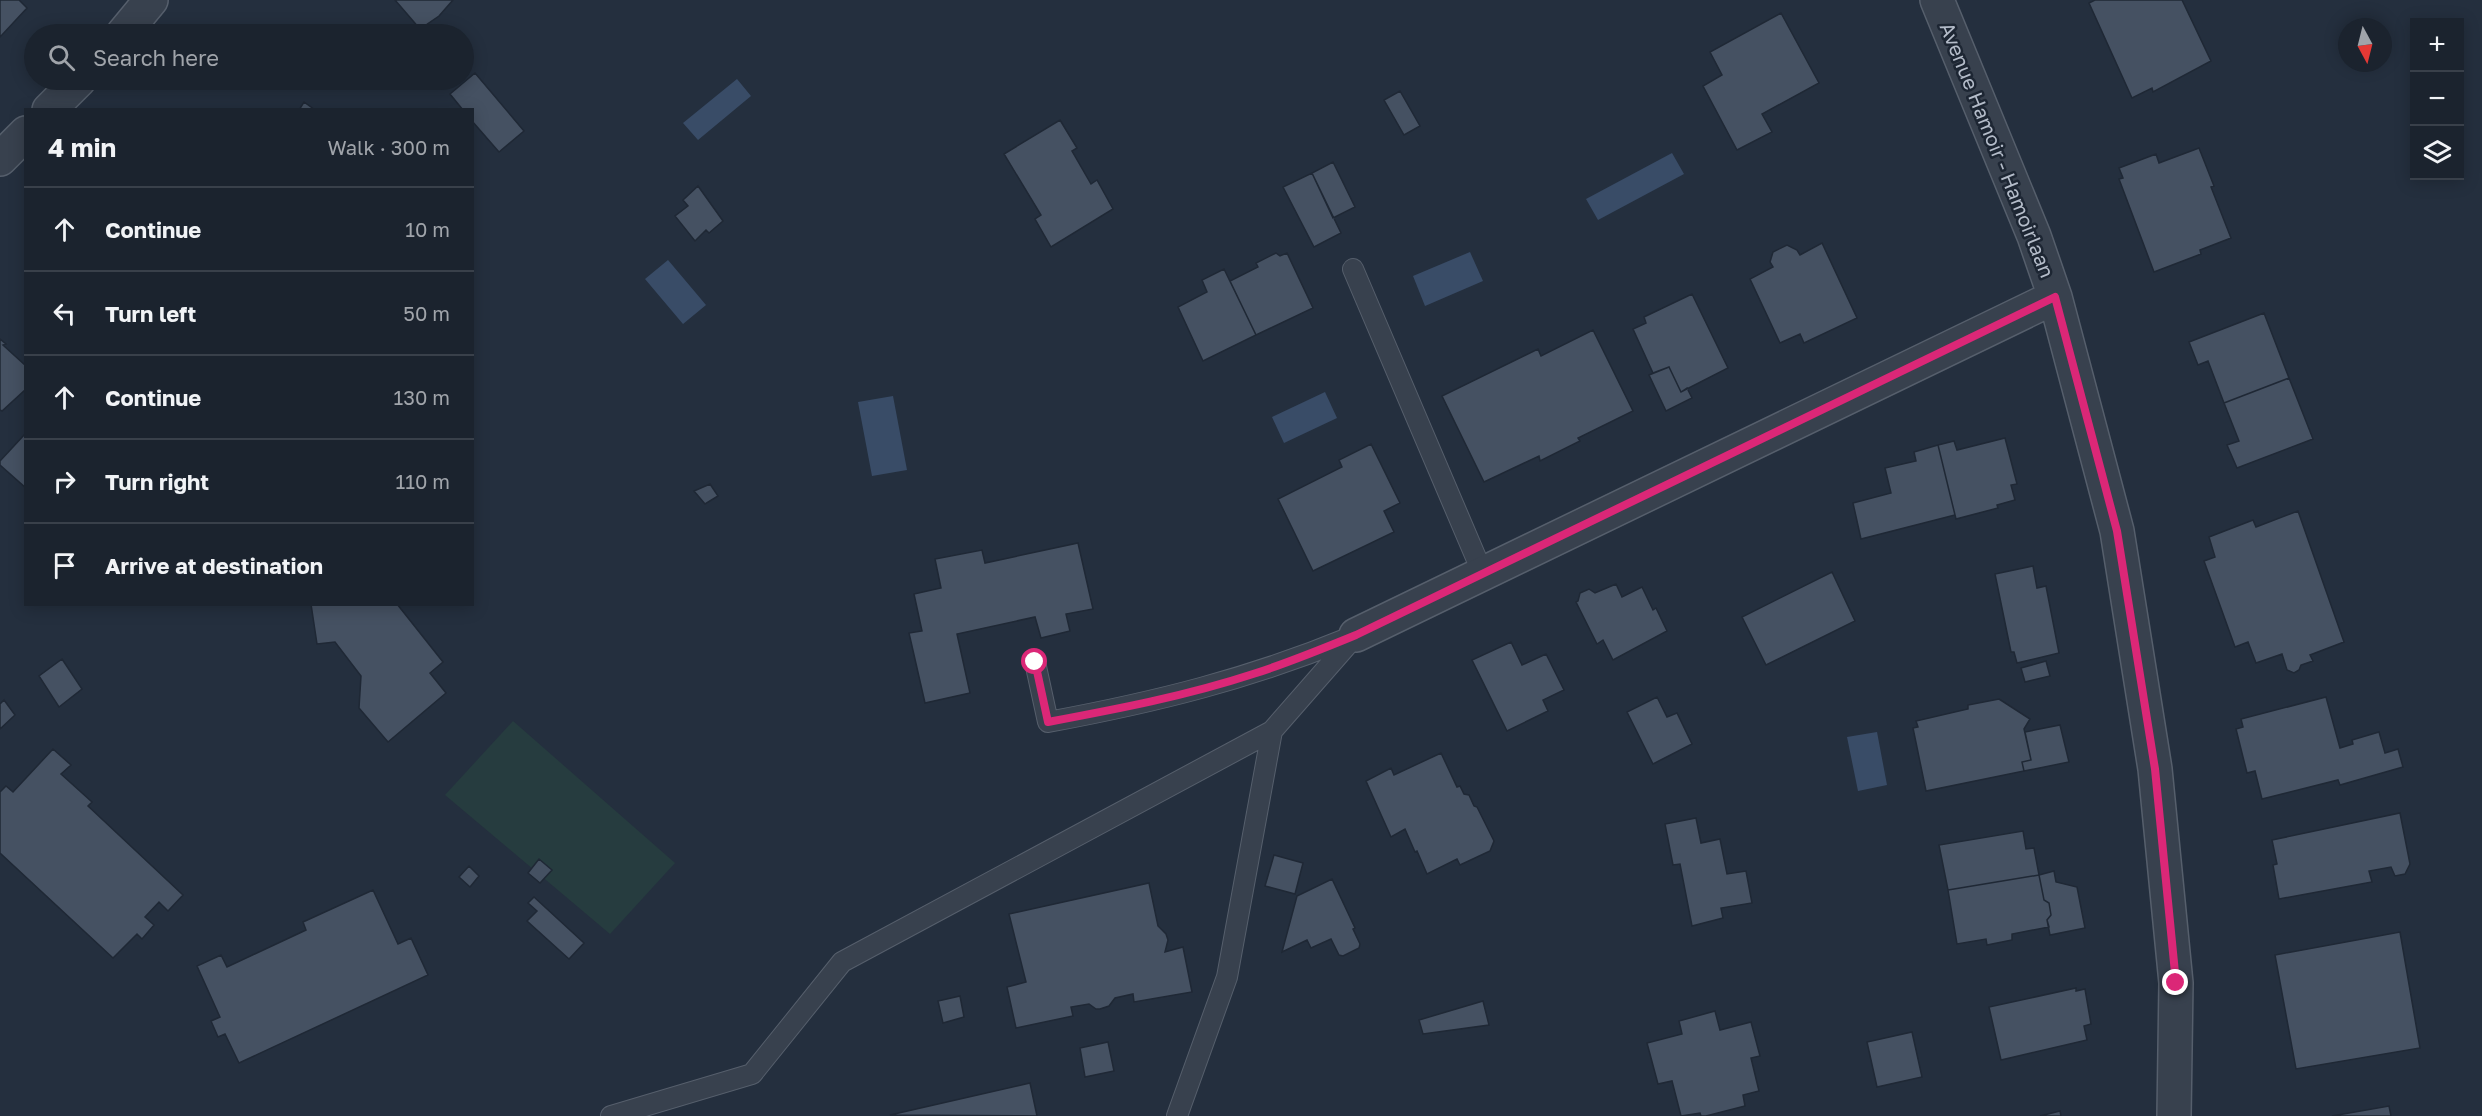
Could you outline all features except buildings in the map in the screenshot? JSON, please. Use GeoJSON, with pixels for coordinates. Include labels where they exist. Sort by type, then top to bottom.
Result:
{"type":"FeatureCollection","features":[{"type":"Feature","properties":{"kind":"street"},"geometry":{"type":"LineString","coordinates":[[131,24],[151,0]]}},
{"type":"Feature","properties":{"kind":"street","name":"Avenue Hamoir - Hamoirlaan"},"geometry":{"type":"LineString","coordinates":[[1936,0],[2034,236],[2055,297],[2117,531],[2155,769],[2176,983],[2174,1116]]}},
{"type":"Feature","properties":{"kind":"street"},"geometry":{"type":"LineString","coordinates":[[51,108],[69,90]]}},
{"type":"Feature","properties":{"kind":"street"},"geometry":{"type":"LineString","coordinates":[[0,159],[24,135]]}},
{"type":"Feature","properties":{"kind":"street"},"geometry":{"type":"LineString","coordinates":[[1356,635],[2055,297]]}},
{"type":"Feature","properties":{"kind":"lane"},"geometry":{"type":"LineString","coordinates":[[1353,269],[1483,574]]}},
{"type":"Feature","properties":{"kind":"lane"},"geometry":{"type":"LineString","coordinates":[[1035,662],[1048,722],[1138,705],[1205,688],[1302,657],[1356,635]]}},
{"type":"Feature","properties":{"kind":"lane"},"geometry":{"type":"LineString","coordinates":[[611,1116],[752,1074],[842,962],[1272,731],[1356,635]]}},
{"type":"Feature","properties":{"kind":"lane"},"geometry":{"type":"LineString","coordinates":[[1177,1116],[1227,977],[1272,731]]}},
{"type":"Feature","properties":{"kind":"green space"},"geometry":{"type":"Polygon","coordinates":[[[513,721],[675,863],[610,934],[445,795],[513,721]]]}},
{"type":"Feature","properties":{"kind":"water"},"geometry":{"type":"Polygon","coordinates":[[[737,79],[751,96],[698,140],[683,123],[737,79]]]}},
{"type":"Feature","properties":{"kind":"water"},"geometry":{"type":"Polygon","coordinates":[[[1672,153],[1684,174],[1598,220],[1586,199],[1672,153]]]}},
{"type":"Feature","properties":{"kind":"water"},"geometry":{"type":"Polygon","coordinates":[[[1470,252],[1483,281],[1425,306],[1413,276],[1470,252]]]}},
{"type":"Feature","properties":{"kind":"water"},"geometry":{"type":"Polygon","coordinates":[[[668,260],[706,305],[683,324],[645,279],[668,260]]]}},
{"type":"Feature","properties":{"kind":"water"},"geometry":{"type":"Polygon","coordinates":[[[1325,392],[1337,418],[1284,443],[1272,417],[1325,392]]]}},
{"type":"Feature","properties":{"kind":"water"},"geometry":{"type":"Polygon","coordinates":[[[893,396],[907,470],[872,476],[858,402],[893,396]]]}},
{"type":"Feature","properties":{"kind":"water"},"geometry":{"type":"Polygon","coordinates":[[[1877,732],[1887,785],[1858,791],[1847,737],[1877,732]]]}},
{"type":"Feature","properties":{"kind":"route"},"geometry":{"type":"LineString","coordinates":[[1035,662],[1048,722],[1138,705],[1195,691],[1302,657],[1356,635],[2055,297],[2117,531],[2155,769],[2176,983]]}}]}
